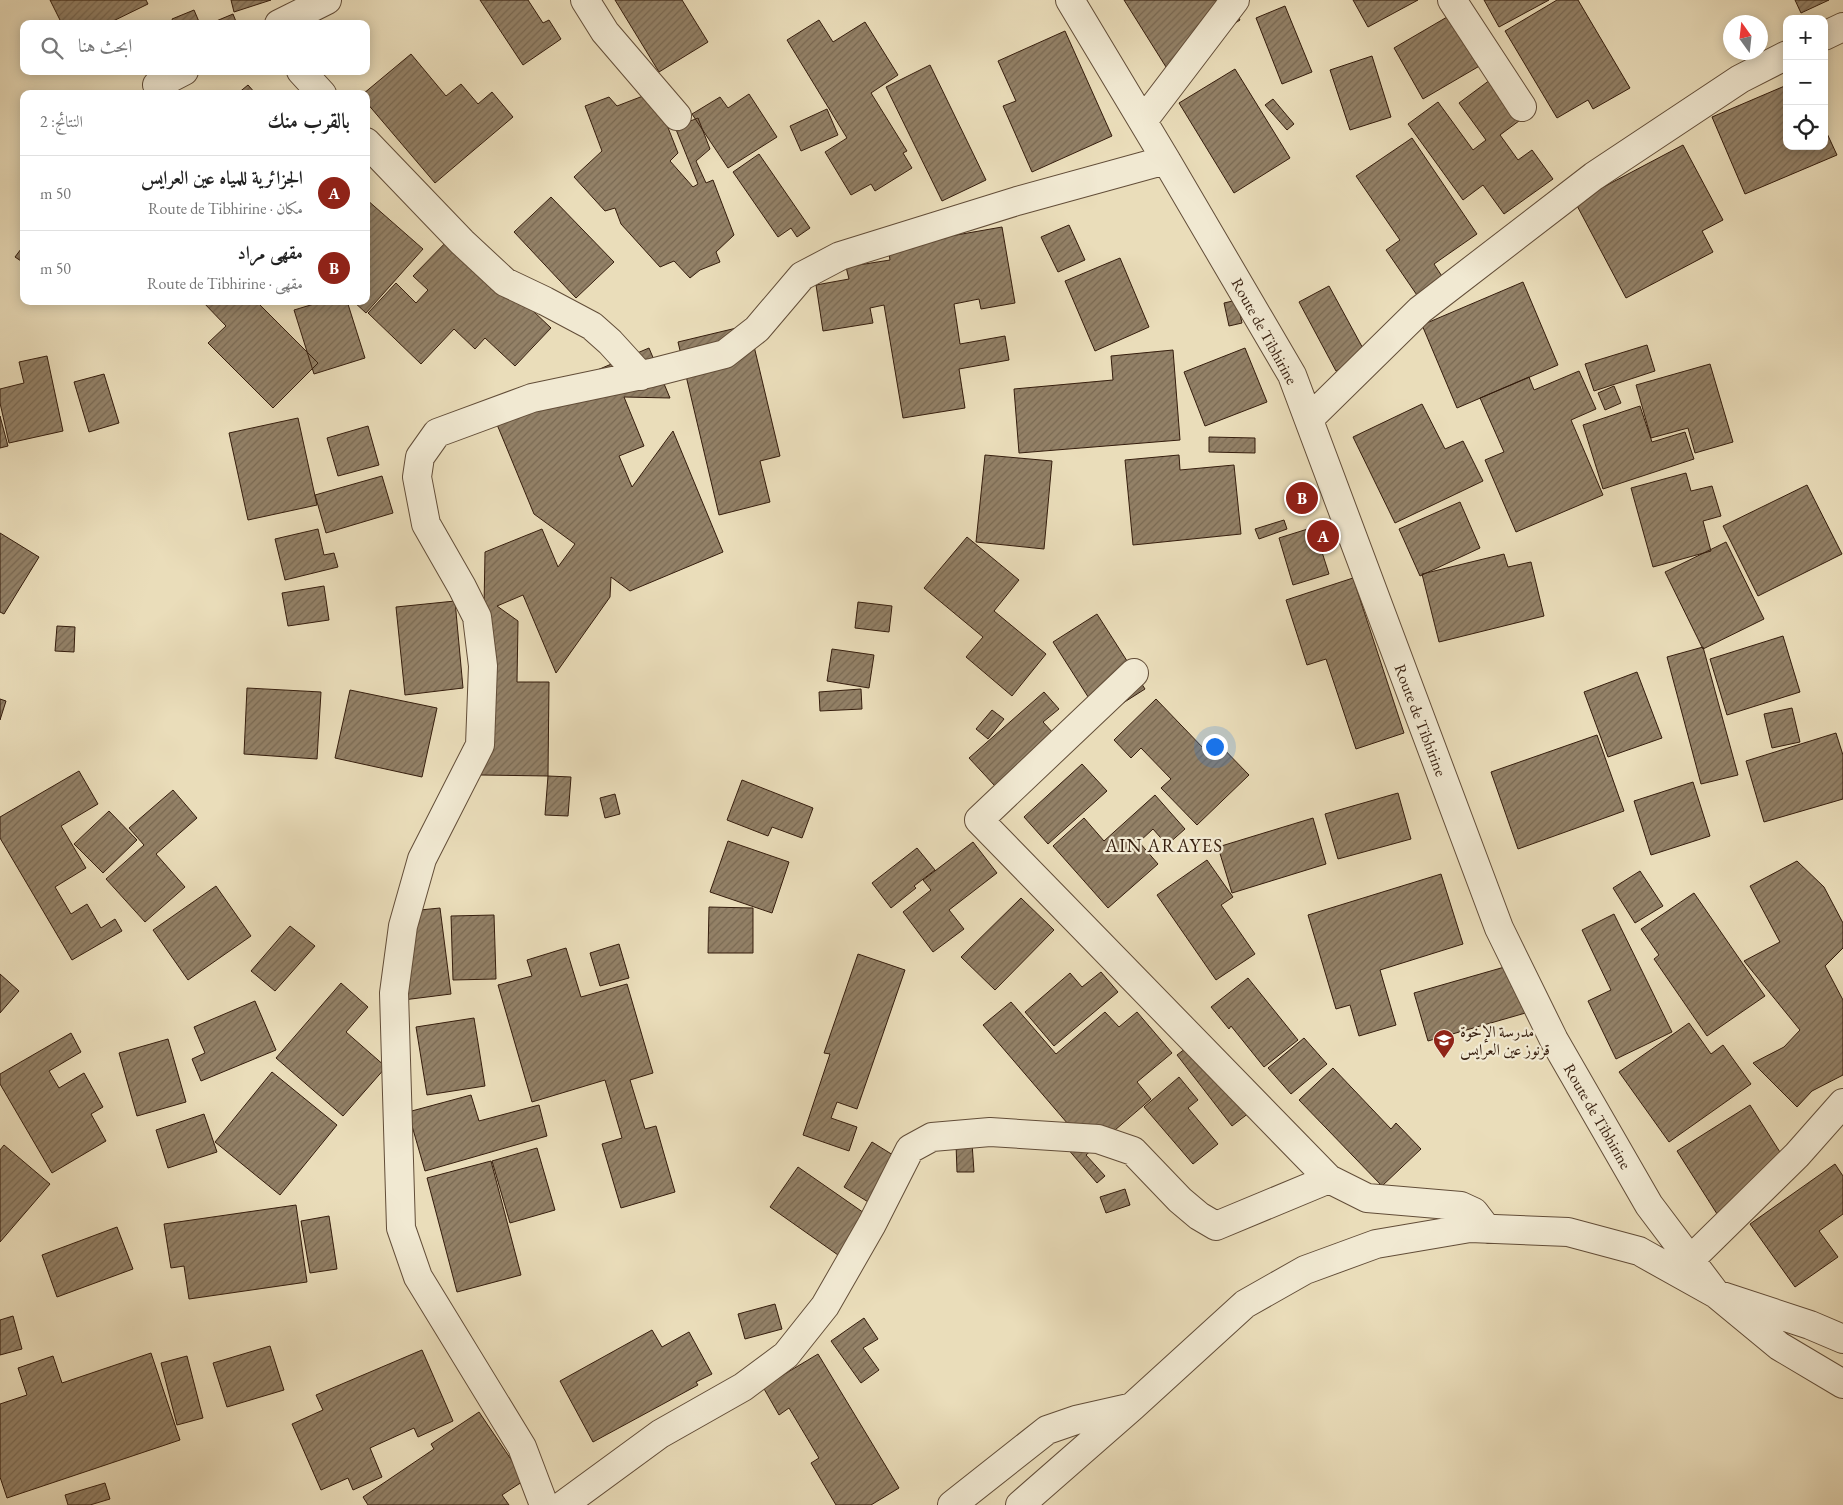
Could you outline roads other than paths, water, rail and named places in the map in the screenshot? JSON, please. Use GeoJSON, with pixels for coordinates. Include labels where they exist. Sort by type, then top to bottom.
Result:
{"type":"FeatureCollection","features":[{"type":"Feature","properties":{"kind":"street"},"geometry":{"type":"LineString","coordinates":[[287,20],[327,0]]}},
{"type":"Feature","properties":{"kind":"street"},"geometry":{"type":"LineString","coordinates":[[584,0],[605,32],[677,116]]}},
{"type":"Feature","properties":{"kind":"street","name":"Route de Tibhirine"},"geometry":{"type":"LineString","coordinates":[[1070,0],[1292,375],[1499,928],[1554,1040],[1649,1205],[1716,1294],[1779,1346],[1843,1384]]}},
{"type":"Feature","properties":{"kind":"street"},"geometry":{"type":"LineString","coordinates":[[1143,121],[1235,0]]}},
{"type":"Feature","properties":{"kind":"street"},"geometry":{"type":"LineString","coordinates":[[1452,0],[1522,107]]}},
{"type":"Feature","properties":{"kind":"street"},"geometry":{"type":"LineString","coordinates":[[1828,34],[1843,27]]}},
{"type":"Feature","properties":{"kind":"street"},"geometry":{"type":"LineString","coordinates":[[1309,419],[1420,310],[1586,182],[1740,79],[1783,57]]}},
{"type":"Feature","properties":{"kind":"street"},"geometry":{"type":"LineString","coordinates":[[157,85],[176,75]]}},
{"type":"Feature","properties":{"kind":"street"},"geometry":{"type":"LineString","coordinates":[[305,75],[318,90]]}},
{"type":"Feature","properties":{"kind":"street"},"geometry":{"type":"LineString","coordinates":[[370,146],[462,242],[505,282],[592,326],[610,342],[641,376]]}},
{"type":"Feature","properties":{"kind":"street"},"geometry":{"type":"LineString","coordinates":[[544,1505],[522,1447],[418,1277],[401,1228],[394,993],[403,926],[422,859],[480,745],[483,666],[477,617],[426,524],[417,477],[420,457],[437,433],[532,398],[641,376],[725,354],[757,329],[802,276],[840,256],[1017,201],[1166,160]]}},
{"type":"Feature","properties":{"kind":"street"},"geometry":{"type":"LineString","coordinates":[[1134,673],[979,820],[1329,1179],[1366,1198],[1461,1206],[1474,1212],[1487,1229]]}},
{"type":"Feature","properties":{"kind":"street"},"geometry":{"type":"LineString","coordinates":[[1690,1260],[1797,1155],[1843,1103]]}},
{"type":"Feature","properties":{"kind":"street"},"geometry":{"type":"LineString","coordinates":[[563,1505],[660,1434],[742,1386],[786,1355],[825,1306],[872,1224],[910,1149],[932,1137],[990,1132],[1098,1139],[1133,1151],[1180,1200],[1199,1216],[1216,1226],[1329,1179]]}},
{"type":"Feature","properties":{"kind":"street"},"geometry":{"type":"LineString","coordinates":[[1020,1505],[1132,1407],[1245,1304],[1305,1270],[1376,1244],[1470,1228],[1568,1232],[1639,1251],[1716,1294],[1810,1325],[1843,1339]]}},
{"type":"Feature","properties":{"kind":"street"},"geometry":{"type":"LineString","coordinates":[[952,1505],[1047,1430],[1076,1420],[1132,1407]]}},
{"type":"Feature","properties":{"kind":"place","name":"مقهى مراد"},"geometry":{"type":"Point","coordinates":[1302,498]}},
{"type":"Feature","properties":{"kind":"place","name":"الجزائرية للمياه عين العرايس"},"geometry":{"type":"Point","coordinates":[1323,536]}},
{"type":"Feature","properties":{"kind":"place","name":"مدرسة الإخوة قرنوز عين العرايس"},"geometry":{"type":"Point","coordinates":[1444,1059]}},
{"type":"Feature","properties":{"kind":"district","name":"AIN ARAYES"},"geometry":{"type":"Point","coordinates":[1164,845]}}]}
